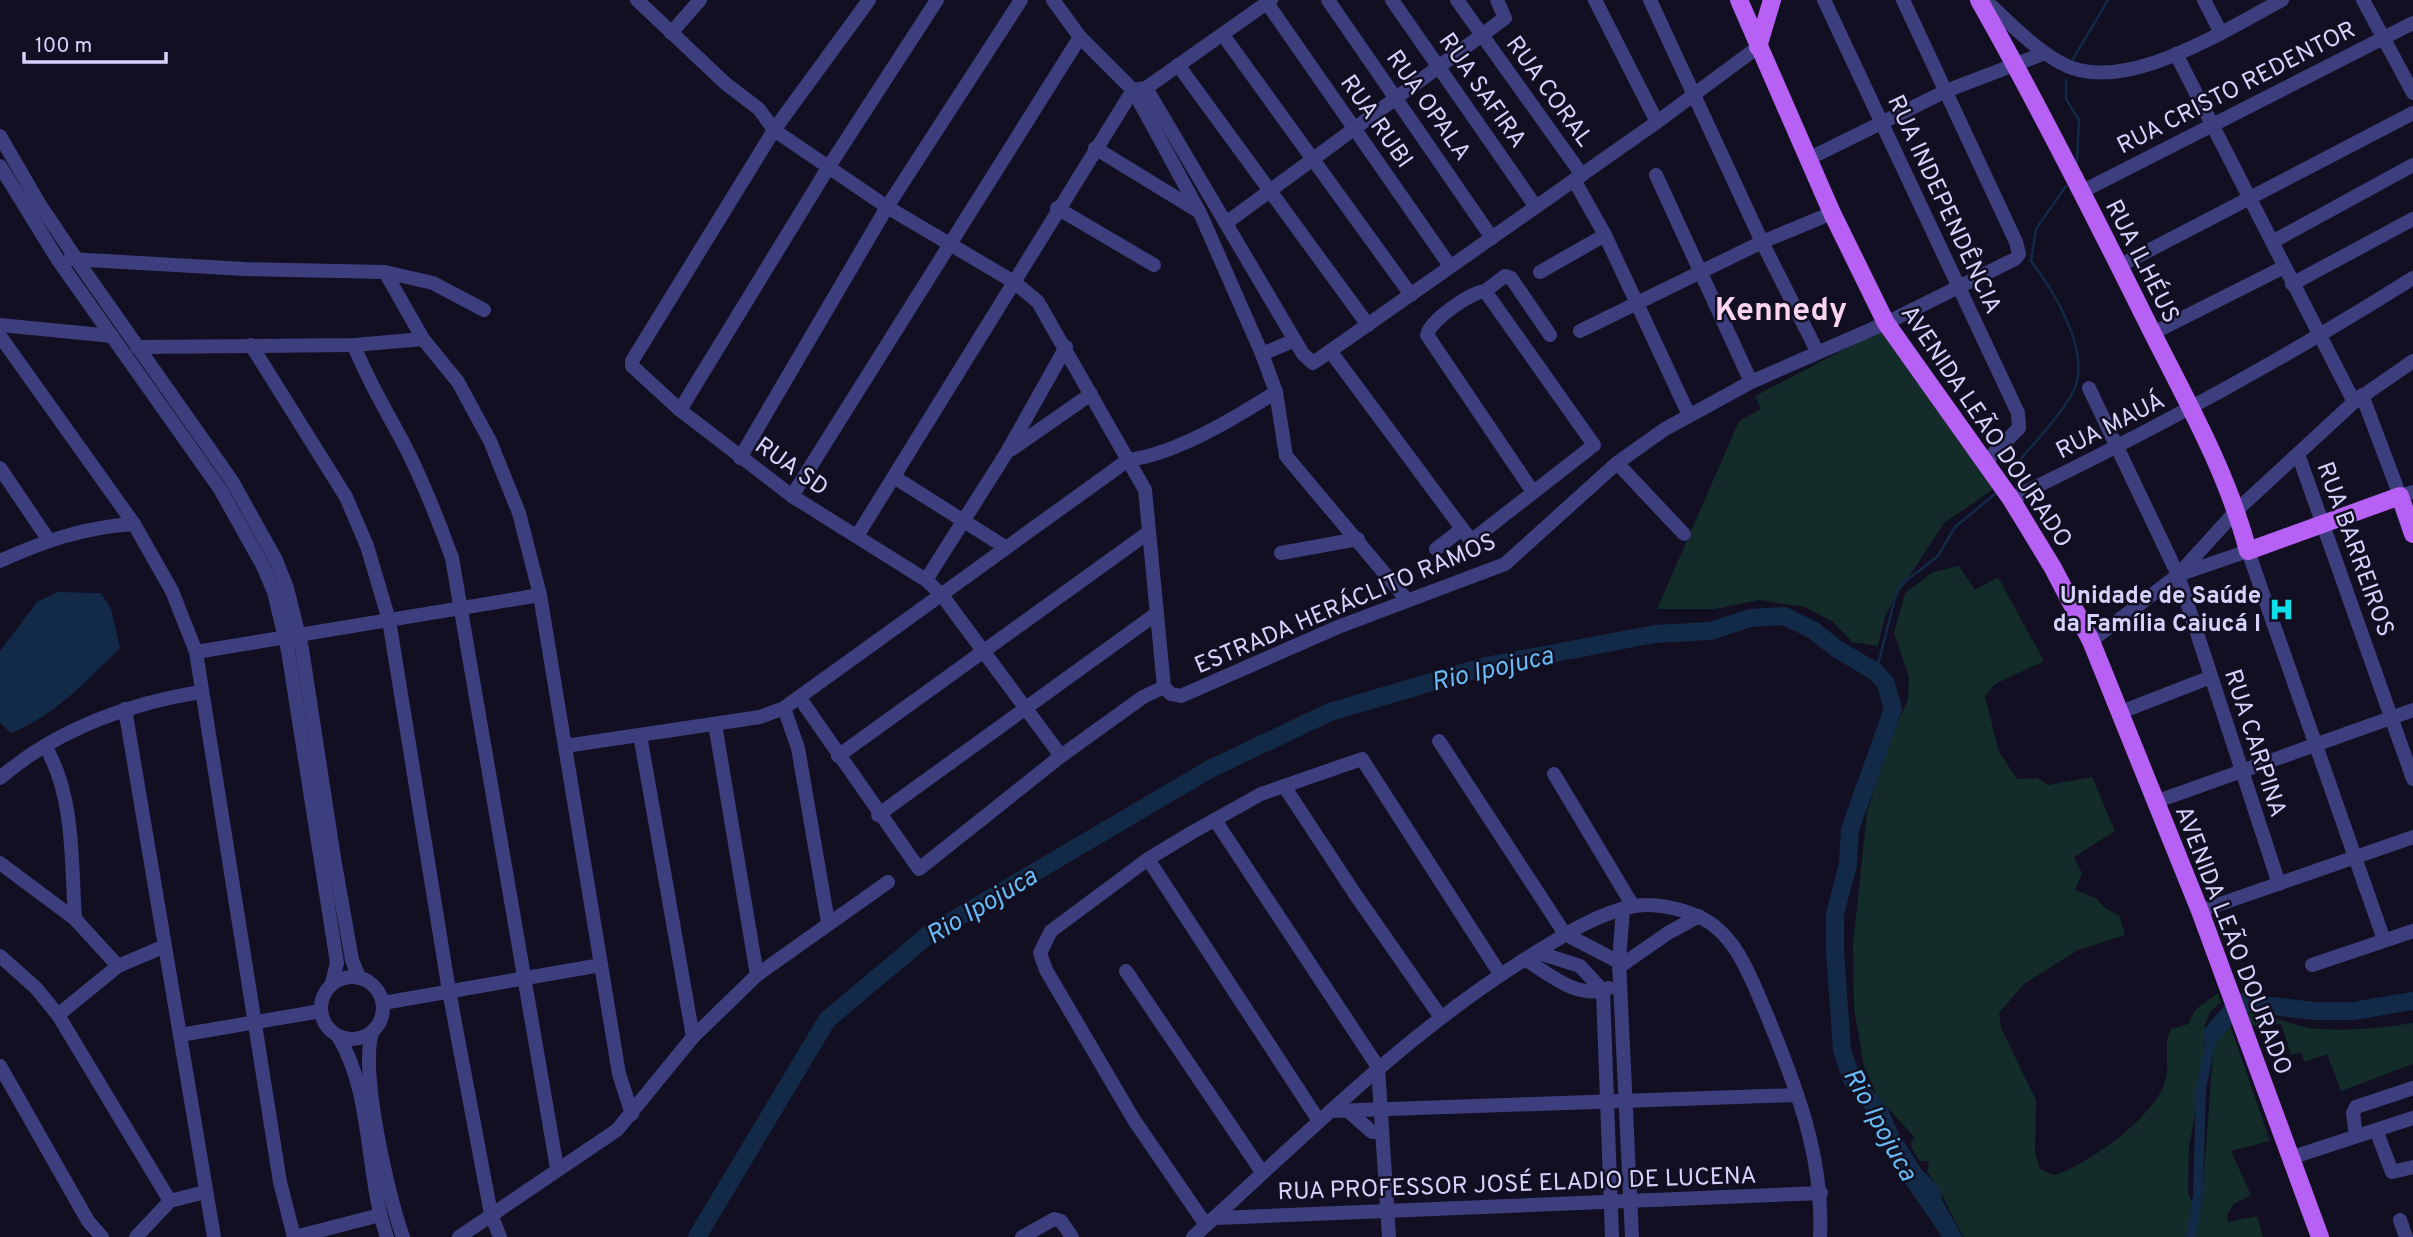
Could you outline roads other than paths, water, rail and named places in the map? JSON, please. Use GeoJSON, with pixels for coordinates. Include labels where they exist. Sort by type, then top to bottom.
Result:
{"type":"FeatureCollection","features":[{"type":"Feature","properties":{"kind":"main road","name":"AVENIDA LEÃO DOURADO"},"geometry":{"type":"LineString","coordinates":[[1738,0],[1832,213],[1886,323],[2011,499],[2053,568],[2091,641],[2200,911],[2320,1237]]}},
{"type":"Feature","properties":{"kind":"main road"},"geometry":{"type":"LineString","coordinates":[[1759,47],[1772,0]]}},
{"type":"Feature","properties":{"kind":"main road","name":"RUA ILHÉUS"},"geometry":{"type":"LineString","coordinates":[[1979,0],[2014,62],[2191,409],[2237,510],[2248,551]]}},
{"type":"Feature","properties":{"kind":"main road"},"geometry":{"type":"LineString","coordinates":[[2248,551],[2407,494],[2413,534]]}},
{"type":"Feature","properties":{"kind":"street"},"geometry":{"type":"LineString","coordinates":[[637,0],[724,83],[759,109],[774,130],[887,207],[1014,282],[1038,302],[1146,490],[1164,687],[1143,697],[1061,756],[919,869],[878,815],[799,697]]}},
{"type":"Feature","properties":{"kind":"street"},"geometry":{"type":"LineString","coordinates":[[671,33],[700,0]]}},
{"type":"Feature","properties":{"kind":"street"},"geometry":{"type":"LineString","coordinates":[[774,130],[869,0]]}},
{"type":"Feature","properties":{"kind":"street"},"geometry":{"type":"LineString","coordinates":[[680,410],[828,168],[937,0]]}},
{"type":"Feature","properties":{"kind":"street"},"geometry":{"type":"LineString","coordinates":[[740,458],[887,207],[1021,0]]}},
{"type":"Feature","properties":{"kind":"street"},"geometry":{"type":"LineString","coordinates":[[1053,0],[1080,37],[1140,89],[1226,223],[1295,340],[1313,363],[1657,122],[1759,47]]}},
{"type":"Feature","properties":{"kind":"street","name":"RUA OPALA"},"geometry":{"type":"LineString","coordinates":[[1328,0],[1492,238]]}},
{"type":"Feature","properties":{"kind":"street","name":"RUA SAFIRA"},"geometry":{"type":"LineString","coordinates":[[1392,0],[1536,207]]}},
{"type":"Feature","properties":{"kind":"street","name":"RUA CORAL"},"geometry":{"type":"LineString","coordinates":[[1457,0],[1578,177],[1689,415]]}},
{"type":"Feature","properties":{"kind":"street"},"geometry":{"type":"LineString","coordinates":[[1226,223],[1312,158],[1441,68],[1505,18],[1497,0]]}},
{"type":"Feature","properties":{"kind":"street"},"geometry":{"type":"LineString","coordinates":[[1595,0],[1657,122]]}},
{"type":"Feature","properties":{"kind":"street"},"geometry":{"type":"LineString","coordinates":[[1650,0],[1762,242],[1817,351]]}},
{"type":"Feature","properties":{"kind":"street","name":"RUA INDEPENDÊNCIA"},"geometry":{"type":"LineString","coordinates":[[1824,0],[2018,413],[2019,428],[1985,462]]}},
{"type":"Feature","properties":{"kind":"street"},"geometry":{"type":"LineString","coordinates":[[1903,0],[1946,91]]}},
{"type":"Feature","properties":{"kind":"street"},"geometry":{"type":"LineString","coordinates":[[1985,0],[2045,53],[2069,67],[2113,73],[2176,54],[2279,1]]}},
{"type":"Feature","properties":{"kind":"street"},"geometry":{"type":"LineString","coordinates":[[2204,0],[2220,31]]}},
{"type":"Feature","properties":{"kind":"street"},"geometry":{"type":"LineString","coordinates":[[2363,0],[2413,93]]}},
{"type":"Feature","properties":{"kind":"street"},"geometry":{"type":"LineString","coordinates":[[857,536],[1057,208],[1095,148],[1140,89],[1223,35],[1269,1]]}},
{"type":"Feature","properties":{"kind":"street","name":"RUA RUBI"},"geometry":{"type":"LineString","coordinates":[[1269,1],[1450,266]]}},
{"type":"Feature","properties":{"kind":"street","name":"RUA CRISTO REDENTOR"},"geometry":{"type":"LineString","coordinates":[[2081,192],[2413,23]]}},
{"type":"Feature","properties":{"kind":"street"},"geometry":{"type":"LineString","coordinates":[[1223,35],[1410,295]]}},
{"type":"Feature","properties":{"kind":"street"},"geometry":{"type":"LineString","coordinates":[[792,496],[1080,37]]}},
{"type":"Feature","properties":{"kind":"street"},"geometry":{"type":"LineString","coordinates":[[1808,159],[1946,91],[2014,62],[2045,53]]}},
{"type":"Feature","properties":{"kind":"street"},"geometry":{"type":"LineString","coordinates":[[2176,54],[2319,337],[2358,399],[2407,494]]}},
{"type":"Feature","properties":{"kind":"street"},"geometry":{"type":"LineString","coordinates":[[1178,65],[1368,325]]}},
{"type":"Feature","properties":{"kind":"street"},"geometry":{"type":"LineString","coordinates":[[1140,89],[1200,213],[1262,354],[1276,392],[1286,456],[1407,600]]}},
{"type":"Feature","properties":{"kind":"street","name":"ESTRADA HERÁCLITO RAMOS"},"geometry":{"type":"LineString","coordinates":[[1164,687],[1171,694],[1181,696],[1515,557],[1617,463],[1689,415],[1751,382],[1886,323],[2015,259],[2019,254],[1946,91]]}},
{"type":"Feature","properties":{"kind":"street"},"geometry":{"type":"LineString","coordinates":[[2119,266],[2413,113]]}},
{"type":"Feature","properties":{"kind":"street","name":"RUA SD"},"geometry":{"type":"LineString","coordinates":[[774,130],[632,361],[635,372],[740,458],[792,496],[926,580],[941,594],[1061,756]]}},
{"type":"Feature","properties":{"kind":"street"},"geometry":{"type":"LineString","coordinates":[[0,136],[76,259],[137,346],[276,560],[287,588],[337,963],[332,983]]}},
{"type":"Feature","properties":{"kind":"street"},"geometry":{"type":"LineString","coordinates":[[1095,148],[1200,213]]}},
{"type":"Feature","properties":{"kind":"street"},"geometry":{"type":"LineString","coordinates":[[2272,242],[2413,165]]}},
{"type":"Feature","properties":{"kind":"street"},"geometry":{"type":"LineString","coordinates":[[0,166],[58,260],[112,336],[226,485]]}},
{"type":"Feature","properties":{"kind":"street"},"geometry":{"type":"LineString","coordinates":[[1656,175],[1751,382]]}},
{"type":"Feature","properties":{"kind":"street"},"geometry":{"type":"LineString","coordinates":[[1057,208],[1154,265]]}},
{"type":"Feature","properties":{"kind":"street"},"geometry":{"type":"LineString","coordinates":[[1580,331],[1762,242],[1832,213]]}},
{"type":"Feature","properties":{"kind":"street"},"geometry":{"type":"LineString","coordinates":[[2292,284],[2413,219]]}},
{"type":"Feature","properties":{"kind":"street"},"geometry":{"type":"LineString","coordinates":[[1540,272],[1605,235]]}},
{"type":"Feature","properties":{"kind":"street"},"geometry":{"type":"LineString","coordinates":[[58,260],[245,269],[385,272],[433,284],[484,310]]}},
{"type":"Feature","properties":{"kind":"street"},"geometry":{"type":"LineString","coordinates":[[2153,333],[2284,267]]}},
{"type":"Feature","properties":{"kind":"street"},"geometry":{"type":"LineString","coordinates":[[385,272],[423,339],[458,382],[490,441],[519,513],[540,595],[619,1074],[632,1114]]}},
{"type":"Feature","properties":{"kind":"street"},"geometry":{"type":"LineString","coordinates":[[1532,492],[1427,335],[1430,327],[1470,295],[1485,291],[1505,276],[1511,278],[1550,335]]}},
{"type":"Feature","properties":{"kind":"street","name":"RUA MAUÁ"},"geometry":{"type":"LineString","coordinates":[[2011,499],[2118,448],[2191,409],[2319,337],[2413,278]]}},
{"type":"Feature","properties":{"kind":"street"},"geometry":{"type":"LineString","coordinates":[[1331,352],[1469,538],[1476,537],[1594,445],[1485,291]]}},
{"type":"Feature","properties":{"kind":"street"},"geometry":{"type":"LineString","coordinates":[[0,325],[112,336]]}},
{"type":"Feature","properties":{"kind":"street"},"geometry":{"type":"LineString","coordinates":[[0,336],[134,524],[172,591],[196,652],[200,692],[280,1182],[295,1237],[380,1215]]}},
{"type":"Feature","properties":{"kind":"street"},"geometry":{"type":"LineString","coordinates":[[137,346],[354,345],[423,339]]}},
{"type":"Feature","properties":{"kind":"street"},"geometry":{"type":"LineString","coordinates":[[1262,354],[1295,340]]}},
{"type":"Feature","properties":{"kind":"street"},"geometry":{"type":"LineString","coordinates":[[251,345],[346,497],[366,546],[389,620],[449,991],[491,1214],[500,1237]]}},
{"type":"Feature","properties":{"kind":"street"},"geometry":{"type":"LineString","coordinates":[[354,345],[365,377],[408,452],[433,506],[452,558],[463,608],[523,979],[557,1168]]}},
{"type":"Feature","properties":{"kind":"street"},"geometry":{"type":"LineString","coordinates":[[926,580],[1007,452],[1066,347]]}},
{"type":"Feature","properties":{"kind":"street"},"geometry":{"type":"LineString","coordinates":[[2091,641],[2178,575],[2237,510],[2358,399],[2413,361]]}},
{"type":"Feature","properties":{"kind":"street","name":"RUA CARPINA"},"geometry":{"type":"LineString","coordinates":[[2089,388],[2178,575],[2279,884]]}},
{"type":"Feature","properties":{"kind":"street"},"geometry":{"type":"LineString","coordinates":[[565,746],[760,718],[784,708],[1128,460],[1159,451],[1218,425],[1276,392]]}},
{"type":"Feature","properties":{"kind":"street"},"geometry":{"type":"LineString","coordinates":[[1007,452],[1091,394]]}},
{"type":"Feature","properties":{"kind":"street","name":"RUA BARREIROS"},"geometry":{"type":"LineString","coordinates":[[2298,454],[2413,779]]}},
{"type":"Feature","properties":{"kind":"street"},"geometry":{"type":"LineString","coordinates":[[1617,463],[1684,534]]}},
{"type":"Feature","properties":{"kind":"street"},"geometry":{"type":"LineString","coordinates":[[0,468],[48,539]]}},
{"type":"Feature","properties":{"kind":"street"},"geometry":{"type":"LineString","coordinates":[[894,477],[1005,547]]}},
{"type":"Feature","properties":{"kind":"street"},"geometry":{"type":"LineString","coordinates":[[0,561],[48,539],[107,526],[134,524]]}},
{"type":"Feature","properties":{"kind":"street"},"geometry":{"type":"LineString","coordinates":[[1436,550],[1462,529]]}},
{"type":"Feature","properties":{"kind":"street"},"geometry":{"type":"LineString","coordinates":[[838,756],[1149,533]]}},
{"type":"Feature","properties":{"kind":"street"},"geometry":{"type":"LineString","coordinates":[[1281,552],[1358,539]]}},
{"type":"Feature","properties":{"kind":"street"},"geometry":{"type":"LineString","coordinates":[[2178,575],[2248,551],[2384,940]]}},
{"type":"Feature","properties":{"kind":"street"},"geometry":{"type":"LineString","coordinates":[[196,652],[540,595]]}},
{"type":"Feature","properties":{"kind":"street"},"geometry":{"type":"LineString","coordinates":[[878,815],[1156,614]]}},
{"type":"Feature","properties":{"kind":"street"},"geometry":{"type":"LineString","coordinates":[[292,636],[352,960],[359,977]]}},
{"type":"Feature","properties":{"kind":"street"},"geometry":{"type":"LineString","coordinates":[[2121,712],[2211,677]]}},
{"type":"Feature","properties":{"kind":"street"},"geometry":{"type":"LineString","coordinates":[[0,778],[45,746],[81,725],[125,709],[200,692]]}},
{"type":"Feature","properties":{"kind":"street"},"geometry":{"type":"LineString","coordinates":[[784,708],[798,748],[828,922]]}},
{"type":"Feature","properties":{"kind":"street"},"geometry":{"type":"LineString","coordinates":[[125,709],[214,1237]]}},
{"type":"Feature","properties":{"kind":"street"},"geometry":{"type":"LineString","coordinates":[[2155,802],[2413,710]]}},
{"type":"Feature","properties":{"kind":"street"},"geometry":{"type":"LineString","coordinates":[[715,724],[757,975]]}},
{"type":"Feature","properties":{"kind":"street"},"geometry":{"type":"LineString","coordinates":[[639,735],[693,1037]]}},
{"type":"Feature","properties":{"kind":"street"},"geometry":{"type":"LineString","coordinates":[[1439,741],[1565,934],[1619,964]]}},
{"type":"Feature","properties":{"kind":"street"},"geometry":{"type":"LineString","coordinates":[[45,746],[60,778],[70,841],[75,919]]}},
{"type":"Feature","properties":{"kind":"street"},"geometry":{"type":"LineString","coordinates":[[1211,1221],[1134,1120],[1040,953],[1051,931],[1148,859],[1261,794],[1362,759],[1500,974]]}},
{"type":"Feature","properties":{"kind":"street"},"geometry":{"type":"LineString","coordinates":[[1554,774],[1628,908],[1619,964],[1628,1103],[1632,1237]]}},
{"type":"Feature","properties":{"kind":"street"},"geometry":{"type":"LineString","coordinates":[[1284,786],[1440,1016]]}},
{"type":"Feature","properties":{"kind":"street"},"geometry":{"type":"LineString","coordinates":[[1215,820],[1378,1067],[1389,1237]]}},
{"type":"Feature","properties":{"kind":"street"},"geometry":{"type":"LineString","coordinates":[[2200,911],[2413,837]]}},
{"type":"Feature","properties":{"kind":"street"},"geometry":{"type":"LineString","coordinates":[[1148,859],[1320,1121]]}},
{"type":"Feature","properties":{"kind":"street"},"geometry":{"type":"LineString","coordinates":[[0,863],[75,919],[118,965]]}},
{"type":"Feature","properties":{"kind":"street"},"geometry":{"type":"LineString","coordinates":[[459,1237],[557,1168],[617,1130],[693,1037],[757,975],[828,922],[888,883]]}},
{"type":"Feature","properties":{"kind":"street","name":"RUA PROFESSOR JOSÉ ELADIO DE LUCENA"},"geometry":{"type":"LineString","coordinates":[[1193,1237],[1378,1067],[1440,1016],[1500,974],[1565,934],[1628,908],[1660,906],[1699,916],[1736,948],[1786,1061],[1813,1140],[1821,1193],[1821,1237]]}},
{"type":"Feature","properties":{"kind":"street"},"geometry":{"type":"LineString","coordinates":[[1619,964],[1699,916]]}},
{"type":"Feature","properties":{"kind":"street"},"geometry":{"type":"LineString","coordinates":[[2312,965],[2413,931]]}},
{"type":"Feature","properties":{"kind":"street"},"geometry":{"type":"LineString","coordinates":[[58,1015],[118,965],[165,946]]}},
{"type":"Feature","properties":{"kind":"street"},"geometry":{"type":"LineString","coordinates":[[0,956],[36,988],[58,1015],[142,1160],[170,1201]]}},
{"type":"Feature","properties":{"kind":"street"},"geometry":{"type":"LineString","coordinates":[[1531,956],[1569,987],[1603,991],[1620,984]]}},
{"type":"Feature","properties":{"kind":"street"},"geometry":{"type":"LineString","coordinates":[[1531,956],[1580,966],[1603,991],[1612,1237]]}},
{"type":"Feature","properties":{"kind":"street"},"geometry":{"type":"LineString","coordinates":[[383,1003],[601,965]]}},
{"type":"Feature","properties":{"kind":"street"},"geometry":{"type":"LineString","coordinates":[[1126,971],[1262,1172]]}},
{"type":"Feature","properties":{"kind":"street"},"geometry":{"type":"LineString","coordinates":[[372,1033],[352,1040],[338,1036],[330,1030],[321,1011],[325,991],[332,983],[345,977],[359,977],[372,984],[383,1003],[379,1024],[372,1033],[368,1047],[373,1102],[386,1176],[403,1237]]}},
{"type":"Feature","properties":{"kind":"street"},"geometry":{"type":"LineString","coordinates":[[180,1035],[321,1011]]}},
{"type":"Feature","properties":{"kind":"street"},"geometry":{"type":"LineString","coordinates":[[338,1036],[352,1060],[380,1215],[387,1237]]}},
{"type":"Feature","properties":{"kind":"street"},"geometry":{"type":"LineString","coordinates":[[0,1066],[23,1102],[88,1221],[102,1237]]}},
{"type":"Feature","properties":{"kind":"street"},"geometry":{"type":"LineString","coordinates":[[2356,1136],[2354,1109],[2413,1088]]}},
{"type":"Feature","properties":{"kind":"street"},"geometry":{"type":"LineString","coordinates":[[1331,1111],[1512,1103],[1607,1104],[1797,1095]]}},
{"type":"Feature","properties":{"kind":"street"},"geometry":{"type":"LineString","coordinates":[[1347,1110],[1372,1132],[1381,1132]]}},
{"type":"Feature","properties":{"kind":"street"},"geometry":{"type":"LineString","coordinates":[[2290,1158],[2413,1118]]}},
{"type":"Feature","properties":{"kind":"street"},"geometry":{"type":"LineString","coordinates":[[2376,1130],[2392,1171],[2413,1167]]}},
{"type":"Feature","properties":{"kind":"street"},"geometry":{"type":"LineString","coordinates":[[136,1237],[170,1201],[205,1192]]}},
{"type":"Feature","properties":{"kind":"street","name":"RUA PROFESSOR JOSÉ ELADIO DE LUCENA"},"geometry":{"type":"LineString","coordinates":[[1211,1221],[1821,1193]]}},
{"type":"Feature","properties":{"kind":"street"},"geometry":{"type":"LineString","coordinates":[[1022,1237],[1054,1219],[1061,1221],[1072,1237]]}},
{"type":"Feature","properties":{"kind":"street"},"geometry":{"type":"LineString","coordinates":[[2400,1220],[2406,1237]]}},
{"type":"Feature","properties":{"kind":"water"},"geometry":{"type":"Polygon","coordinates":[[[58,592],[101,593],[111,609],[120,648],[56,707],[11,733],[0,723],[0,651],[37,602],[58,592]]]}},
{"type":"Feature","properties":{"kind":"water","name":"Rio Ipojuca"},"geometry":{"type":"Polygon","coordinates":[[[1895,1127],[1921,1169],[1940,1188],[1942,1200],[1963,1237],[1942,1237],[1893,1165],[1892,1156],[1883,1147],[1895,1127]]]}},
{"type":"Feature","properties":{"kind":"waterway"},"geometry":{"type":"LineString","coordinates":[[2073,59],[2108,0]]}},
{"type":"Feature","properties":{"kind":"waterway"},"geometry":{"type":"LineString","coordinates":[[2066,80],[2066,99],[2079,120],[2077,162]]}},
{"type":"Feature","properties":{"kind":"waterway"},"geometry":{"type":"LineString","coordinates":[[2012,470],[2059,414],[2072,394],[2077,378],[2078,361],[2068,324],[2060,306],[2031,261],[2036,229],[2066,186]]}},
{"type":"Feature","properties":{"kind":"waterway"},"geometry":{"type":"LineString","coordinates":[[1876,672],[1898,587],[1938,556],[1955,527],[1996,493]]}},
{"type":"Feature","properties":{"kind":"waterway","name":"Rio Ipojuca"},"geometry":{"type":"LineString","coordinates":[[697,1237],[827,1020],[928,935],[1210,769],[1330,712],[1486,666],[1655,634],[1711,631],[1750,618],[1784,616],[1813,630],[1837,649],[1876,672],[1886,684],[1893,709],[1850,829],[1848,864],[1835,914],[1835,952],[1842,1050],[1852,1080],[1880,1113],[1898,1156]]}},
{"type":"Feature","properties":{"kind":"waterway"},"geometry":{"type":"LineString","coordinates":[[2212,1034],[2239,1002],[2314,1011],[2353,1011],[2413,1001]]}},
{"type":"Feature","properties":{"kind":"waterway"},"geometry":{"type":"LineString","coordinates":[[2191,1237],[2198,1195],[2201,1089],[2212,1034]]}},
{"type":"Feature","properties":{"kind":"place","name":"Unidade de Saúde da Família Caiucá I"},"geometry":{"type":"Point","coordinates":[2281,609]}},
{"type":"Feature","properties":{"kind":"district","name":"Kennedy"},"geometry":{"type":"Point","coordinates":[1781,309]}}]}
